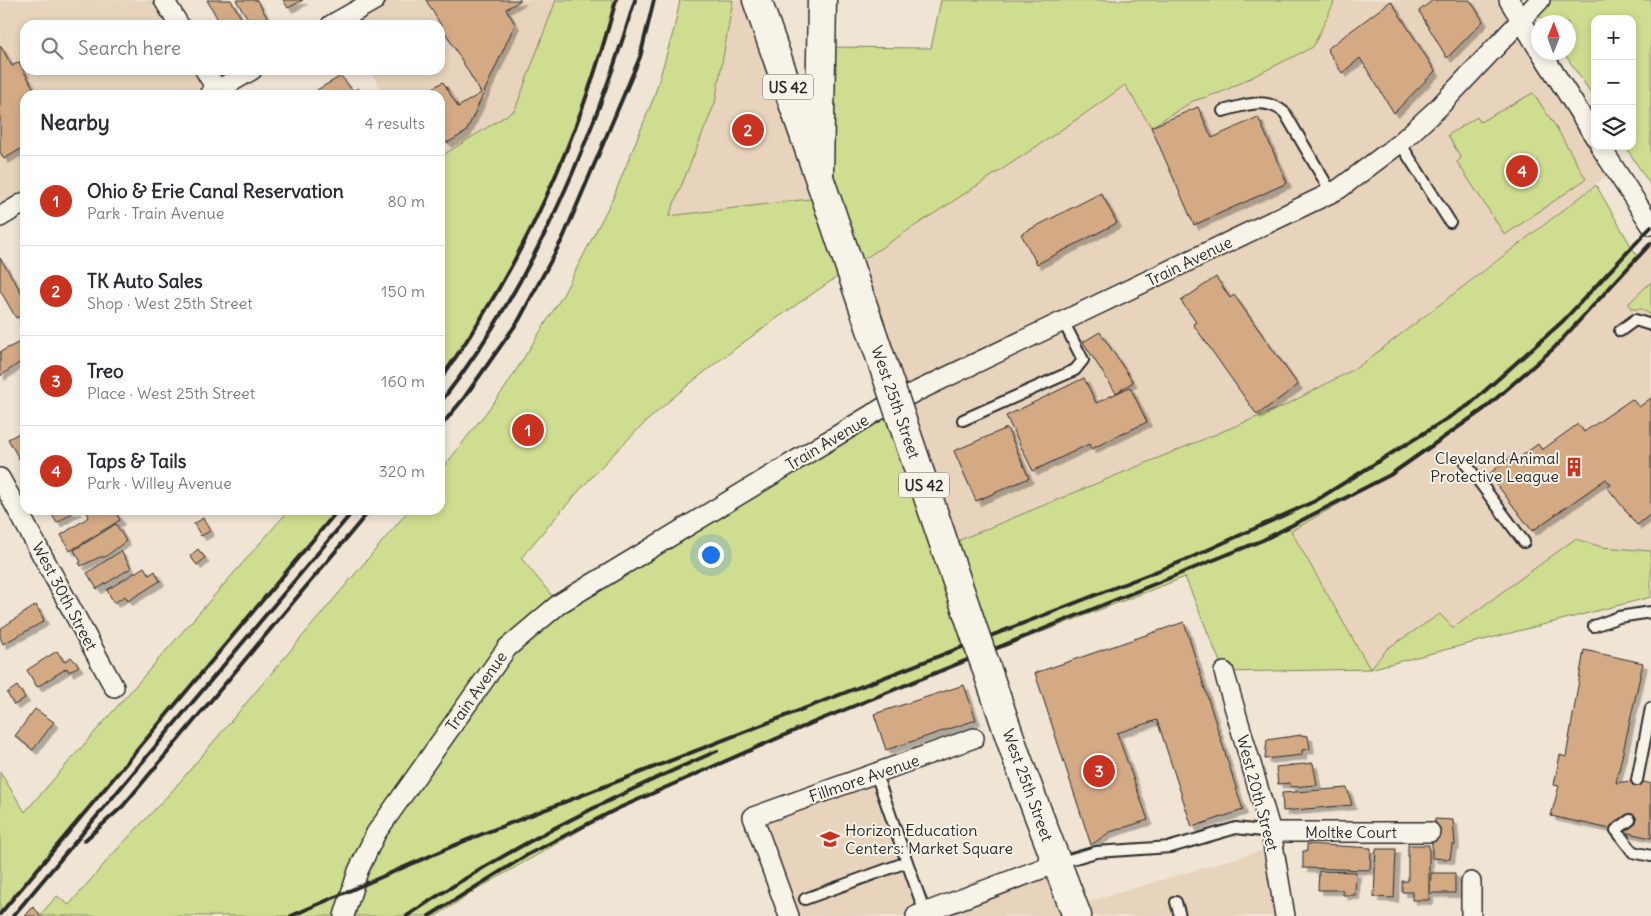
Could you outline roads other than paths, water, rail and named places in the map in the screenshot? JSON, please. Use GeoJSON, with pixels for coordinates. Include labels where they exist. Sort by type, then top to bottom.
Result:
{"type":"FeatureCollection","features":[{"type":"Feature","properties":{"kind":"main road","name":"West 25th Street"},"geometry":{"type":"LineString","coordinates":[[757,0],[819,174],[1018,761],[1077,916]]}},
{"type":"Feature","properties":{"kind":"main road"},"geometry":{"type":"LineString","coordinates":[[819,174],[822,0]]}},
{"type":"Feature","properties":{"kind":"street"},"geometry":{"type":"LineString","coordinates":[[164,0],[175,20]]}},
{"type":"Feature","properties":{"kind":"street"},"geometry":{"type":"LineString","coordinates":[[340,20],[375,0]]}},
{"type":"Feature","properties":{"kind":"street"},"geometry":{"type":"LineString","coordinates":[[1509,0],[1531,37]]}},
{"type":"Feature","properties":{"kind":"street","name":"Train Avenue"},"geometry":{"type":"LineString","coordinates":[[344,916],[358,871],[376,833],[507,648],[552,610],[884,407],[1331,192],[1400,143],[1438,108],[1540,0]]}},
{"type":"Feature","properties":{"kind":"street"},"geometry":{"type":"LineString","coordinates":[[1546,60],[1591,131]]}},
{"type":"Feature","properties":{"kind":"street"},"geometry":{"type":"LineString","coordinates":[[207,75],[214,90]]}},
{"type":"Feature","properties":{"kind":"street"},"geometry":{"type":"LineString","coordinates":[[220,90],[244,75]]}},
{"type":"Feature","properties":{"kind":"street"},"geometry":{"type":"LineString","coordinates":[[1603,150],[1651,225]]}},
{"type":"Feature","properties":{"kind":"street"},"geometry":{"type":"LineString","coordinates":[[0,217],[20,205]]}},
{"type":"Feature","properties":{"kind":"street","name":"West 30th Street"},"geometry":{"type":"LineString","coordinates":[[0,478],[19,496]]}},
{"type":"Feature","properties":{"kind":"street","name":"West 30th Street"},"geometry":{"type":"LineString","coordinates":[[28,515],[114,688]]}},
{"type":"Feature","properties":{"kind":"street","name":"West 20th Street"},"geometry":{"type":"LineString","coordinates":[[1224,672],[1271,832],[1285,916]]}},
{"type":"Feature","properties":{"kind":"street","name":"Fillmore Avenue"},"geometry":{"type":"LineString","coordinates":[[789,916],[753,817],[974,738]]}},
{"type":"Feature","properties":{"kind":"street","name":"Moltke Court"},"geometry":{"type":"LineString","coordinates":[[1271,832],[1430,832]]}},
{"type":"Feature","properties":{"kind":"street"},"geometry":{"type":"LineString","coordinates":[[921,915],[1057,863]]}},
{"type":"Feature","properties":{"kind":"street"},"geometry":{"type":"LineString","coordinates":[[1471,882],[1471,916]]}},
{"type":"Feature","properties":{"kind":"lane"},"geometry":{"type":"LineString","coordinates":[[1222,111],[1252,103],[1277,105],[1285,113],[1331,192]]}},
{"type":"Feature","properties":{"kind":"lane"},"geometry":{"type":"LineString","coordinates":[[1400,143],[1450,222]]}},
{"type":"Feature","properties":{"kind":"lane"},"geometry":{"type":"LineString","coordinates":[[1620,331],[1635,320],[1651,325]]}},
{"type":"Feature","properties":{"kind":"lane"},"geometry":{"type":"LineString","coordinates":[[963,420],[1075,370],[1082,360],[1063,321]]}},
{"type":"Feature","properties":{"kind":"lane"},"geometry":{"type":"LineString","coordinates":[[1466,464],[1524,542]]}},
{"type":"Feature","properties":{"kind":"lane"},"geometry":{"type":"LineString","coordinates":[[1594,626],[1619,617],[1651,612]]}},
{"type":"Feature","properties":{"kind":"lane"},"geometry":{"type":"LineString","coordinates":[[1637,780],[1651,708]]}},
{"type":"Feature","properties":{"kind":"lane"},"geometry":{"type":"LineString","coordinates":[[876,774],[907,862],[921,915]]}},
{"type":"Feature","properties":{"kind":"lane"},"geometry":{"type":"LineString","coordinates":[[1630,820],[1616,830],[1633,852],[1651,856]]}},
{"type":"Feature","properties":{"kind":"lane"},"geometry":{"type":"LineString","coordinates":[[1057,863],[1096,852],[1171,847],[1236,828],[1271,832]]}},
{"type":"Feature","properties":{"kind":"lane"},"geometry":{"type":"LineString","coordinates":[[805,899],[907,862]]}},
{"type":"Feature","properties":{"kind":"lane"},"geometry":{"type":"LineString","coordinates":[[1176,902],[1180,916]]}},
{"type":"Feature","properties":{"kind":"railway"},"geometry":{"type":"LineString","coordinates":[[445,372],[498,290],[546,198],[585,101],[616,0]]}},
{"type":"Feature","properties":{"kind":"railway"},"geometry":{"type":"LineString","coordinates":[[445,396],[473,358],[503,311],[531,262],[556,211],[579,159],[599,106],[635,0]]}},
{"type":"Feature","properties":{"kind":"railway"},"geometry":{"type":"LineString","coordinates":[[445,421],[464,398],[519,320],[563,238],[640,57],[654,0]]}},
{"type":"Feature","properties":{"kind":"railway"},"geometry":{"type":"LineString","coordinates":[[291,916],[467,840],[1188,559],[1315,501],[1469,405],[1563,321],[1651,227]]}},
{"type":"Feature","properties":{"kind":"railway"},"geometry":{"type":"LineString","coordinates":[[429,916],[527,855],[617,809],[812,723],[1263,540],[1390,475],[1484,409],[1554,348],[1651,243]]}},
{"type":"Feature","properties":{"kind":"railway"},"geometry":{"type":"LineString","coordinates":[[0,914],[334,515]]}},
{"type":"Feature","properties":{"kind":"railway"},"geometry":{"type":"LineString","coordinates":[[13,916],[350,515]]}},
{"type":"Feature","properties":{"kind":"railway"},"geometry":{"type":"LineString","coordinates":[[84,841],[123,806],[366,515]]}},
{"type":"Feature","properties":{"kind":"railway"},"geometry":{"type":"LineString","coordinates":[[407,916],[481,869],[558,826],[637,787],[717,751]]}},
{"type":"Feature","properties":{"kind":"place","name":"TK Auto Sales"},"geometry":{"type":"Point","coordinates":[748,130]}},
{"type":"Feature","properties":{"kind":"place","name":"Taps & Tails"},"geometry":{"type":"Point","coordinates":[1522,171]}},
{"type":"Feature","properties":{"kind":"place","name":"Ohio & Erie Canal Reservation"},"geometry":{"type":"Point","coordinates":[528,430]}},
{"type":"Feature","properties":{"kind":"place","name":"Cleveland Animal Protective League"},"geometry":{"type":"Point","coordinates":[1574,467]}},
{"type":"Feature","properties":{"kind":"place","name":"Treo"},"geometry":{"type":"Point","coordinates":[1099,771]}},
{"type":"Feature","properties":{"kind":"place","name":"Horizon Education Centers: Market Square"},"geometry":{"type":"Point","coordinates":[830,839]}}]}
